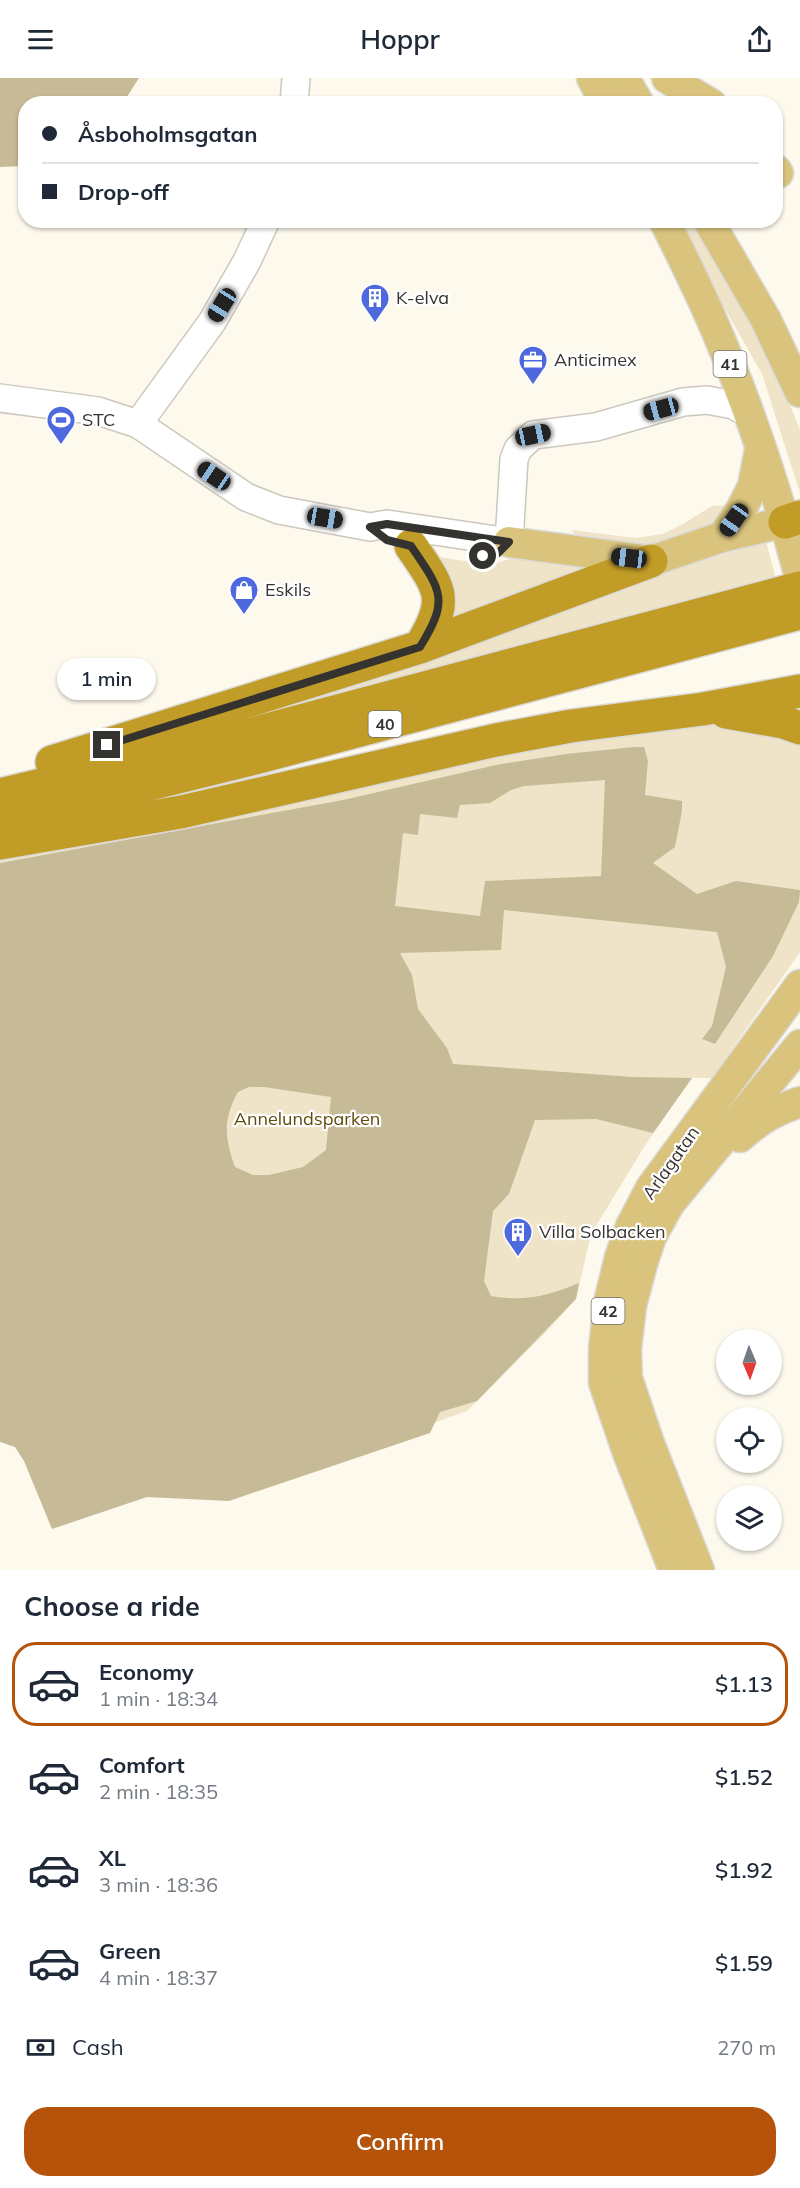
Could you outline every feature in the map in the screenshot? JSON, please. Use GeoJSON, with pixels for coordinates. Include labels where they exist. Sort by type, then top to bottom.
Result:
{"type":"FeatureCollection","features":[{"type":"Feature","properties":{"kind":"highway"},"geometry":{"type":"LineString","coordinates":[[411,546],[428,571],[438,594],[437,618],[420,647]]}},
{"type":"Feature","properties":{"kind":"highway"},"geometry":{"type":"LineString","coordinates":[[0,777],[420,647],[651,561]]}},
{"type":"Feature","properties":{"kind":"highway","name":"40"},"geometry":{"type":"LineString","coordinates":[[0,821],[255,758],[765,609],[800,588]]}},
{"type":"Feature","properties":{"kind":"highway","name":"40"},"geometry":{"type":"LineString","coordinates":[[0,795],[765,609],[800,613]]}},
{"type":"Feature","properties":{"kind":"highway"},"geometry":{"type":"LineString","coordinates":[[0,843],[181,812],[496,740],[571,726],[704,709],[800,691]]}},
{"type":"Feature","properties":{"kind":"highway"},"geometry":{"type":"LineString","coordinates":[[704,709],[783,722],[800,728]]}},
{"type":"Feature","properties":{"kind":"main road"},"geometry":{"type":"LineString","coordinates":[[592,78],[602,96]]}},
{"type":"Feature","properties":{"kind":"main road"},"geometry":{"type":"LineString","coordinates":[[624,78],[634,96]]}},
{"type":"Feature","properties":{"kind":"main road"},"geometry":{"type":"LineString","coordinates":[[667,78],[697,96]]}},
{"type":"Feature","properties":{"kind":"main road","name":"41"},"geometry":{"type":"LineString","coordinates":[[668,228],[710,315],[760,446],[795,522],[800,577]]}},
{"type":"Feature","properties":{"kind":"main road"},"geometry":{"type":"LineString","coordinates":[[714,232],[766,320],[800,392]]}},
{"type":"Feature","properties":{"kind":"main road"},"geometry":{"type":"LineString","coordinates":[[722,537],[742,508],[753,486],[760,446]]}},
{"type":"Feature","properties":{"kind":"main road"},"geometry":{"type":"LineString","coordinates":[[509,542],[651,561],[722,537],[795,522]]}},
{"type":"Feature","properties":{"kind":"main road","name":"Arlagatan"},"geometry":{"type":"LineString","coordinates":[[674,1570],[628,1453],[604,1383],[604,1348],[609,1302],[620,1257],[631,1226],[651,1188],[800,985]]}},
{"type":"Feature","properties":{"kind":"main road"},"geometry":{"type":"LineString","coordinates":[[795,1067],[778,1050],[782,1032],[800,1004]]}},
{"type":"Feature","properties":{"kind":"main road"},"geometry":{"type":"LineString","coordinates":[[735,1076],[761,1068],[795,1067]]}},
{"type":"Feature","properties":{"kind":"main road","name":"Arlagatan"},"geometry":{"type":"LineString","coordinates":[[699,1570],[649,1443],[627,1378],[631,1306],[651,1237],[669,1204],[687,1181],[795,1067]]}},
{"type":"Feature","properties":{"kind":"main road"},"geometry":{"type":"LineString","coordinates":[[687,1181],[714,1163],[757,1122],[771,1113],[800,1102]]}},
{"type":"Feature","properties":{"kind":"street"},"geometry":{"type":"LineString","coordinates":[[295,96],[296,78]]}},
{"type":"Feature","properties":{"kind":"street"},"geometry":{"type":"LineString","coordinates":[[138,424],[212,322],[237,279],[262,228]]}},
{"type":"Feature","properties":{"kind":"street"},"geometry":{"type":"LineString","coordinates":[[0,398],[98,411],[138,424],[246,497],[279,510],[370,527],[387,524],[509,542]]}},
{"type":"Feature","properties":{"kind":"street"},"geometry":{"type":"LineString","coordinates":[[370,527],[387,540],[411,546],[483,556],[497,554],[509,542],[512,470],[518,449],[533,435],[596,427],[682,402],[708,400],[733,405],[748,413]]}},
{"type":"Feature","properties":{"kind":"green space"},"geometry":{"type":"Polygon","coordinates":[[[679,228],[696,228],[772,359],[800,430],[800,493],[762,374],[679,228]]]}},
{"type":"Feature","properties":{"kind":"green space"},"geometry":{"type":"Polygon","coordinates":[[[730,505],[711,527],[657,548],[598,543],[598,538],[575,534],[571,530],[635,538],[663,534],[712,506],[730,505]]]}},
{"type":"Feature","properties":{"kind":"green space"},"geometry":{"type":"Polygon","coordinates":[[[766,541],[776,579],[235,724],[233,719],[513,629],[677,569],[766,541]]]}},
{"type":"Feature","properties":{"kind":"green space"},"geometry":{"type":"Polygon","coordinates":[[[428,555],[486,563],[508,560],[516,555],[603,564],[445,622],[428,555]]]}},
{"type":"Feature","properties":{"kind":"green space","name":"Annelundsparken"},"geometry":{"type":"Polygon","coordinates":[[[726,723],[800,734],[800,952],[712,1078],[692,1078],[646,1144],[591,1234],[576,1299],[467,1411],[227,1497],[0,1431],[0,851],[464,755],[698,724],[726,723]]]}},
{"type":"Feature","properties":{"kind":"shaded area"},"geometry":{"type":"Polygon","coordinates":[[[0,78],[139,78],[127,96],[18,96],[18,166],[0,167],[0,78]]]}},
{"type":"Feature","properties":{"kind":"shaded area","name":"Annelundsparken"},"geometry":{"type":"Polygon","coordinates":[[[644,747],[648,761],[645,795],[682,801],[675,847],[653,863],[697,894],[736,881],[800,890],[799,902],[773,956],[715,1044],[702,1039],[712,1026],[726,967],[717,932],[504,910],[501,950],[400,953],[412,975],[418,1009],[447,1048],[453,1064],[633,1077],[692,1078],[653,1133],[596,1119],[535,1120],[509,1194],[493,1211],[484,1281],[491,1296],[504,1298],[536,1297],[579,1283],[576,1299],[477,1401],[440,1412],[430,1433],[229,1501],[147,1497],[52,1529],[24,1461],[15,1447],[0,1442],[0,863],[343,800],[496,765],[566,754],[644,747]],[[605,780],[524,786],[511,790],[490,803],[460,805],[457,818],[420,814],[418,835],[403,833],[395,906],[480,916],[485,881],[601,876],[605,780]],[[249,1087],[238,1092],[227,1121],[227,1138],[235,1167],[253,1175],[269,1175],[303,1167],[326,1150],[331,1097],[264,1087],[249,1087]]]}},
{"type":"Feature","properties":{"kind":"place","name":"K-elva"},"geometry":{"type":"Point","coordinates":[375,324]}},
{"type":"Feature","properties":{"kind":"place","name":"Anticimex"},"geometry":{"type":"Point","coordinates":[533,386]}},
{"type":"Feature","properties":{"kind":"place","name":"STC"},"geometry":{"type":"Point","coordinates":[61,446]}},
{"type":"Feature","properties":{"kind":"place","name":"Eskils"},"geometry":{"type":"Point","coordinates":[244,616]}},
{"type":"Feature","properties":{"kind":"place","name":"Villa Solbacken"},"geometry":{"type":"Point","coordinates":[518,1258]}},
{"type":"Feature","properties":{"kind":"route"},"geometry":{"type":"LineString","coordinates":[[107,745],[420,647],[437,618],[439,607],[435,583],[411,546],[387,540],[370,527],[387,524],[509,542],[497,554],[483,556]]}}]}
